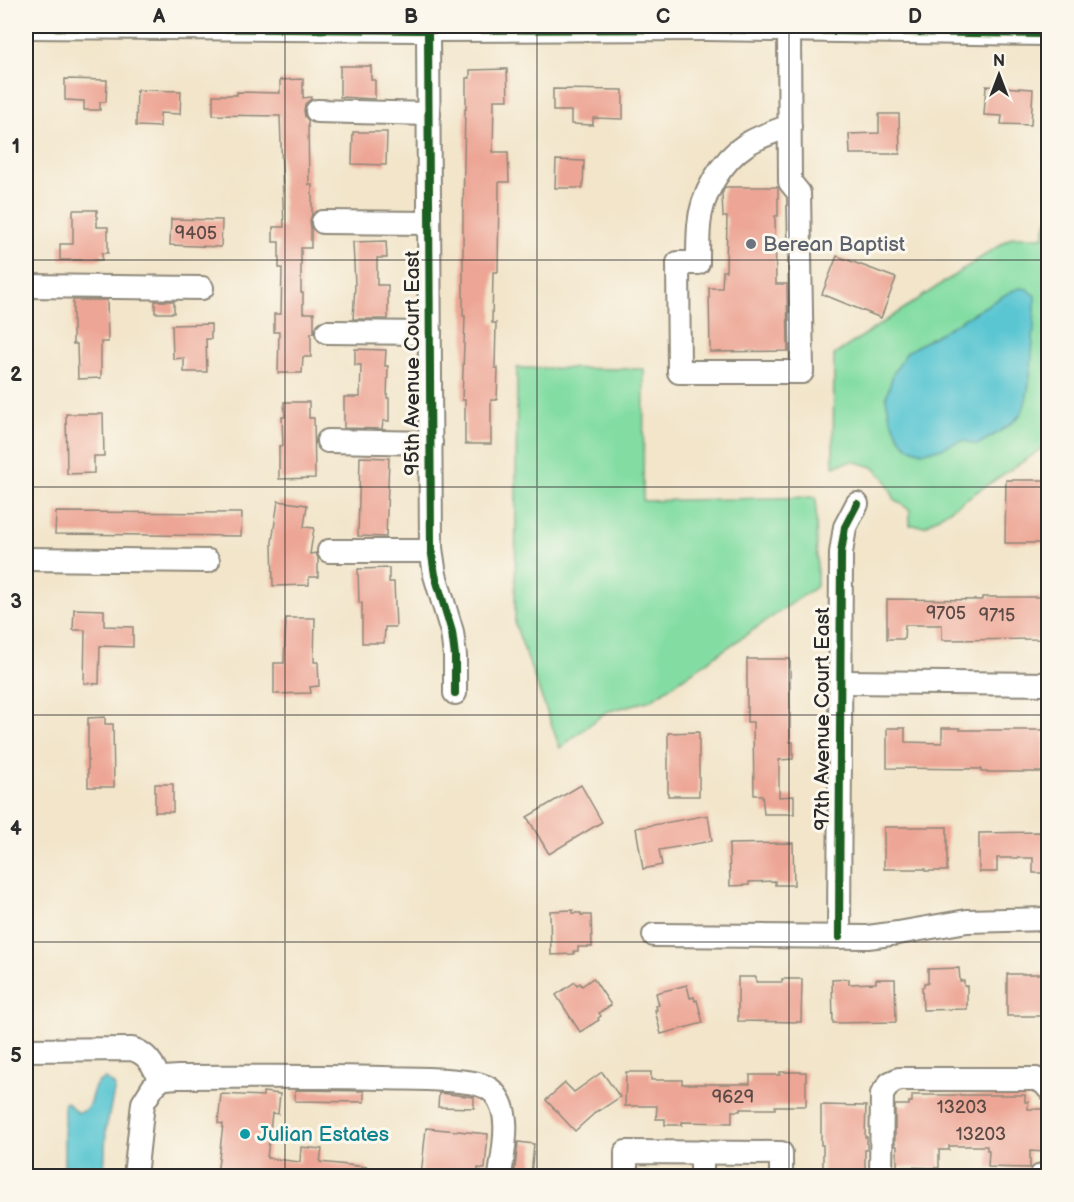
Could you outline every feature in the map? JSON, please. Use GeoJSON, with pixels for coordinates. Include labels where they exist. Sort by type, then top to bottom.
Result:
{"type":"FeatureCollection","features":[{"type":"Feature","properties":{"kind":"street"},"geometry":{"type":"LineString","coordinates":[[26,27],[706,27],[789,30],[1038,31]]}},
{"type":"Feature","properties":{"kind":"street","name":"95th Avenue Court East"},"geometry":{"type":"LineString","coordinates":[[423,28],[429,114],[431,551],[435,575],[452,632],[455,656],[455,693]]}},
{"type":"Feature","properties":{"kind":"street"},"geometry":{"type":"LineString","coordinates":[[789,30],[790,126],[790,182],[799,193],[802,372],[679,372],[678,263],[698,263],[699,224],[707,193],[718,173],[747,144],[790,126]]}},
{"type":"Feature","properties":{"kind":"street"},"geometry":{"type":"LineString","coordinates":[[317,111],[429,114]]}},
{"type":"Feature","properties":{"kind":"street"},"geometry":{"type":"LineString","coordinates":[[323,222],[429,223]]}},
{"type":"Feature","properties":{"kind":"street"},"geometry":{"type":"LineString","coordinates":[[26,286],[202,288]]}},
{"type":"Feature","properties":{"kind":"street"},"geometry":{"type":"LineString","coordinates":[[327,332],[430,333]]}},
{"type":"Feature","properties":{"kind":"street"},"geometry":{"type":"LineString","coordinates":[[328,441],[431,443]]}},
{"type":"Feature","properties":{"kind":"street","name":"97th Avenue Court East"},"geometry":{"type":"LineString","coordinates":[[839,937],[841,554],[845,527],[857,504]]}},
{"type":"Feature","properties":{"kind":"street"},"geometry":{"type":"LineString","coordinates":[[329,551],[431,551]]}},
{"type":"Feature","properties":{"kind":"street"},"geometry":{"type":"LineString","coordinates":[[26,559],[208,561]]}},
{"type":"Feature","properties":{"kind":"street"},"geometry":{"type":"LineString","coordinates":[[841,682],[1048,684]]}},
{"type":"Feature","properties":{"kind":"street"},"geometry":{"type":"LineString","coordinates":[[654,935],[868,937],[967,921],[1048,919]]}},
{"type":"Feature","properties":{"kind":"street"},"geometry":{"type":"LineString","coordinates":[[26,1050],[132,1049],[139,1051],[152,1062],[159,1082]]}},
{"type":"Feature","properties":{"kind":"street"},"geometry":{"type":"LineString","coordinates":[[135,1176],[142,1103],[159,1082],[165,1078],[178,1077],[436,1080],[484,1086],[493,1091],[505,1114],[500,1176]]}},
{"type":"Feature","properties":{"kind":"street"},"geometry":{"type":"LineString","coordinates":[[881,1176],[882,1094],[890,1083],[899,1080],[1036,1080],[1044,1083],[1048,1088]]}},
{"type":"Feature","properties":{"kind":"street"},"geometry":{"type":"LineString","coordinates":[[626,1176],[626,1152],[781,1153],[781,1176]]}},
{"type":"Feature","properties":{"kind":"street"},"geometry":{"type":"LineString","coordinates":[[702,1152],[702,1176]]}},
{"type":"Feature","properties":{"kind":"street"},"geometry":{"type":"LineString","coordinates":[[1041,1176],[1048,1172]]}},
{"type":"Feature","properties":{"kind":"green space"},"geometry":{"type":"Polygon","coordinates":[[[1048,217],[1048,445],[925,526],[910,525],[910,510],[895,500],[885,479],[873,467],[853,461],[833,466],[834,355],[1012,237],[1043,237],[1048,217]]]}},
{"type":"Feature","properties":{"kind":"green space"},"geometry":{"type":"Polygon","coordinates":[[[517,368],[644,369],[643,501],[816,497],[817,586],[651,700],[606,712],[560,748],[515,624],[517,368]]]}},
{"type":"Feature","properties":{"kind":"water"},"geometry":{"type":"Polygon","coordinates":[[[1019,288],[1028,289],[1035,296],[1029,380],[1024,407],[1020,415],[1006,427],[977,445],[960,441],[939,449],[922,452],[908,447],[900,438],[890,417],[886,398],[893,374],[907,352],[1019,288]]]}},
{"type":"Feature","properties":{"kind":"water"},"geometry":{"type":"Polygon","coordinates":[[[105,1079],[115,1087],[106,1128],[104,1176],[64,1176],[64,1104],[67,1102],[76,1112],[83,1111],[90,1103],[95,1086],[105,1079]]]}},
{"type":"Feature","properties":{"kind":"building"},"geometry":{"type":"Polygon","coordinates":[[[340,66],[371,66],[371,80],[375,80],[375,99],[340,97],[340,66]]]}},
{"type":"Feature","properties":{"kind":"building"},"geometry":{"type":"Polygon","coordinates":[[[507,69],[508,100],[494,100],[493,152],[508,152],[509,182],[499,182],[498,272],[493,272],[492,323],[496,323],[497,400],[491,400],[491,444],[465,444],[465,400],[462,400],[465,316],[463,316],[463,216],[466,78],[470,78],[470,70],[507,69]]]}},
{"type":"Feature","properties":{"kind":"building"},"geometry":{"type":"Polygon","coordinates":[[[65,79],[107,80],[106,102],[100,102],[100,110],[84,110],[84,101],[65,100],[65,79]]]}},
{"type":"Feature","properties":{"kind":"building"},"geometry":{"type":"Polygon","coordinates":[[[303,79],[303,98],[311,97],[305,104],[304,111],[308,120],[312,214],[311,248],[301,248],[301,293],[303,293],[303,313],[314,313],[314,333],[311,333],[311,357],[303,357],[302,373],[278,373],[279,332],[274,332],[274,314],[281,314],[282,268],[279,268],[279,242],[273,242],[273,227],[284,227],[280,116],[213,115],[213,95],[237,95],[237,92],[280,93],[280,80],[303,79]]]}},
{"type":"Feature","properties":{"kind":"building"},"geometry":{"type":"Polygon","coordinates":[[[986,86],[1033,89],[1031,125],[1001,124],[1002,116],[984,115],[986,86]]]}},
{"type":"Feature","properties":{"kind":"building"},"geometry":{"type":"Polygon","coordinates":[[[553,89],[623,90],[623,119],[593,118],[593,125],[571,124],[571,111],[553,111],[553,89]]]}},
{"type":"Feature","properties":{"kind":"building"},"geometry":{"type":"Polygon","coordinates":[[[137,90],[181,91],[180,114],[160,113],[160,127],[136,126],[137,90]]]}},
{"type":"Feature","properties":{"kind":"building"},"geometry":{"type":"Polygon","coordinates":[[[879,114],[899,114],[900,154],[850,154],[849,134],[879,133],[879,114]]]}},
{"type":"Feature","properties":{"kind":"building"},"geometry":{"type":"Polygon","coordinates":[[[353,132],[387,132],[386,165],[352,164],[353,132]]]}},
{"type":"Feature","properties":{"kind":"building"},"geometry":{"type":"Polygon","coordinates":[[[556,160],[584,161],[583,188],[555,188],[556,160]]]}},
{"type":"Feature","properties":{"kind":"building","name":"Berean Baptist"},"geometry":{"type":"Polygon","coordinates":[[[725,187],[778,187],[778,216],[775,216],[776,284],[787,284],[788,351],[710,352],[709,288],[722,288],[723,271],[726,271],[727,217],[723,217],[722,194],[725,187]]]}},
{"type":"Feature","properties":{"kind":"building"},"geometry":{"type":"Polygon","coordinates":[[[73,210],[97,210],[97,227],[108,227],[108,253],[102,253],[102,260],[60,260],[60,244],[73,244],[73,210]]]}},
{"type":"Feature","properties":{"kind":"building"},"geometry":{"type":"Polygon","coordinates":[[[171,219],[222,220],[221,247],[170,245],[171,219]]]}},
{"type":"Feature","properties":{"kind":"building"},"geometry":{"type":"Polygon","coordinates":[[[386,241],[387,258],[377,258],[377,285],[388,285],[388,319],[353,319],[355,285],[353,242],[386,241]]]}},
{"type":"Feature","properties":{"kind":"building"},"geometry":{"type":"Polygon","coordinates":[[[837,256],[896,278],[881,318],[822,294],[837,256]]]}},
{"type":"Feature","properties":{"kind":"building"},"geometry":{"type":"Polygon","coordinates":[[[73,300],[107,300],[108,342],[101,342],[101,378],[78,379],[77,344],[73,344],[73,300]]]}},
{"type":"Feature","properties":{"kind":"building"},"geometry":{"type":"Polygon","coordinates":[[[155,301],[174,301],[174,313],[155,313],[155,301]]]}},
{"type":"Feature","properties":{"kind":"building"},"geometry":{"type":"Polygon","coordinates":[[[211,324],[211,339],[206,339],[207,372],[184,372],[184,358],[173,359],[172,325],[211,324]]]}},
{"type":"Feature","properties":{"kind":"building"},"geometry":{"type":"Polygon","coordinates":[[[355,349],[386,350],[389,421],[383,421],[382,429],[344,428],[344,397],[360,397],[361,365],[355,365],[355,349]]]}},
{"type":"Feature","properties":{"kind":"building"},"geometry":{"type":"Polygon","coordinates":[[[284,402],[309,402],[309,418],[314,418],[315,478],[279,479],[279,446],[283,446],[284,402]]]}},
{"type":"Feature","properties":{"kind":"building"},"geometry":{"type":"Polygon","coordinates":[[[66,414],[103,414],[104,456],[94,456],[94,473],[67,474],[66,414]]]}},
{"type":"Feature","properties":{"kind":"building"},"geometry":{"type":"Polygon","coordinates":[[[360,457],[389,458],[386,537],[358,536],[360,457]]]}},
{"type":"Feature","properties":{"kind":"building"},"geometry":{"type":"Polygon","coordinates":[[[1006,480],[1048,480],[1048,543],[1005,543],[1006,480]]]}},
{"type":"Feature","properties":{"kind":"building"},"geometry":{"type":"Polygon","coordinates":[[[278,501],[307,505],[304,527],[314,528],[310,554],[316,553],[318,558],[318,577],[309,577],[309,585],[273,586],[272,542],[278,501]]]}},
{"type":"Feature","properties":{"kind":"building"},"geometry":{"type":"Polygon","coordinates":[[[56,512],[242,513],[241,536],[55,534],[56,512]]]}},
{"type":"Feature","properties":{"kind":"building"},"geometry":{"type":"Polygon","coordinates":[[[389,568],[389,582],[394,582],[396,627],[385,627],[384,643],[362,643],[362,603],[359,603],[358,569],[389,568]]]}},
{"type":"Feature","properties":{"kind":"building"},"geometry":{"type":"Polygon","coordinates":[[[982,597],[1044,597],[1044,639],[942,640],[942,625],[905,625],[904,639],[887,639],[887,599],[982,600],[982,597]]]}},
{"type":"Feature","properties":{"kind":"building"},"geometry":{"type":"Polygon","coordinates":[[[74,609],[104,610],[104,626],[133,627],[133,647],[100,646],[99,684],[84,683],[85,630],[73,630],[74,609]]]}},
{"type":"Feature","properties":{"kind":"building"},"geometry":{"type":"Polygon","coordinates":[[[286,618],[315,618],[314,662],[318,662],[319,686],[310,687],[311,693],[274,694],[274,663],[284,663],[286,618]]]}},
{"type":"Feature","properties":{"kind":"building"},"geometry":{"type":"Polygon","coordinates":[[[747,659],[790,659],[790,742],[793,742],[793,759],[779,760],[779,797],[794,796],[794,814],[764,814],[762,795],[754,795],[753,722],[747,722],[747,659]]]}},
{"type":"Feature","properties":{"kind":"building"},"geometry":{"type":"Polygon","coordinates":[[[105,717],[105,724],[113,724],[114,787],[88,787],[88,718],[105,717]]]}},
{"type":"Feature","properties":{"kind":"building"},"geometry":{"type":"Polygon","coordinates":[[[887,728],[905,728],[905,742],[942,743],[942,728],[1044,730],[1044,772],[887,768],[887,728]]]}},
{"type":"Feature","properties":{"kind":"building"},"geometry":{"type":"Polygon","coordinates":[[[699,732],[699,796],[668,796],[668,733],[699,732]]]}},
{"type":"Feature","properties":{"kind":"building"},"geometry":{"type":"Polygon","coordinates":[[[155,784],[173,784],[173,812],[155,812],[155,784]]]}},
{"type":"Feature","properties":{"kind":"building"},"geometry":{"type":"Polygon","coordinates":[[[581,785],[602,822],[549,854],[527,817],[581,785]]]}},
{"type":"Feature","properties":{"kind":"building"},"geometry":{"type":"Polygon","coordinates":[[[708,815],[712,841],[659,850],[662,865],[643,869],[636,828],[708,815]]]}},
{"type":"Feature","properties":{"kind":"building"},"geometry":{"type":"Polygon","coordinates":[[[884,827],[947,827],[947,871],[884,869],[884,827]]]}},
{"type":"Feature","properties":{"kind":"building"},"geometry":{"type":"Polygon","coordinates":[[[1048,832],[1048,873],[1033,873],[1033,858],[997,858],[997,872],[979,872],[979,833],[1048,832]]]}},
{"type":"Feature","properties":{"kind":"building"},"geometry":{"type":"Polygon","coordinates":[[[793,843],[794,885],[775,885],[775,881],[749,882],[749,885],[730,886],[729,844],[793,843]]]}},
{"type":"Feature","properties":{"kind":"building"},"geometry":{"type":"Polygon","coordinates":[[[573,910],[573,913],[591,915],[592,947],[578,947],[578,951],[574,951],[574,954],[551,955],[550,911],[573,910]]]}},
{"type":"Feature","properties":{"kind":"building"},"geometry":{"type":"Polygon","coordinates":[[[959,968],[960,981],[964,981],[964,986],[967,986],[967,1009],[923,1010],[922,987],[924,983],[928,983],[928,969],[959,968]]]}},
{"type":"Feature","properties":{"kind":"building"},"geometry":{"type":"Polygon","coordinates":[[[1007,974],[1048,974],[1048,1016],[1007,1016],[1007,974]]]}},
{"type":"Feature","properties":{"kind":"building"},"geometry":{"type":"Polygon","coordinates":[[[738,977],[756,977],[756,982],[802,979],[801,1022],[738,1021],[738,977]]]}},
{"type":"Feature","properties":{"kind":"building"},"geometry":{"type":"Polygon","coordinates":[[[593,978],[611,1005],[599,1013],[601,1016],[599,1020],[580,1032],[556,995],[575,982],[582,986],[593,978]]]}},
{"type":"Feature","properties":{"kind":"building"},"geometry":{"type":"Polygon","coordinates":[[[849,979],[849,984],[876,983],[876,979],[895,979],[896,1022],[833,1023],[832,980],[849,979]]]}},
{"type":"Feature","properties":{"kind":"building"},"geometry":{"type":"Polygon","coordinates":[[[687,985],[690,998],[694,997],[695,1001],[697,1000],[703,1023],[661,1034],[655,1010],[659,1005],[656,993],[687,985]]]}},
{"type":"Feature","properties":{"kind":"building"},"geometry":{"type":"Polygon","coordinates":[[[602,1072],[620,1097],[598,1110],[575,1131],[546,1100],[565,1083],[574,1092],[602,1072]]]}},
{"type":"Feature","properties":{"kind":"building"},"geometry":{"type":"Polygon","coordinates":[[[626,1072],[651,1072],[651,1080],[682,1080],[682,1084],[750,1084],[750,1075],[806,1072],[806,1106],[740,1109],[740,1111],[732,1111],[732,1123],[682,1122],[682,1125],[665,1125],[665,1119],[656,1119],[657,1106],[625,1106],[626,1072]]]}},
{"type":"Feature","properties":{"kind":"building"},"geometry":{"type":"Polygon","coordinates":[[[295,1090],[364,1091],[364,1102],[295,1101],[295,1090]]]}},
{"type":"Feature","properties":{"kind":"building","name":"Julian Estates"},"geometry":{"type":"Polygon","coordinates":[[[263,1092],[280,1094],[278,1114],[272,1113],[267,1158],[300,1162],[301,1147],[322,1149],[320,1162],[367,1167],[367,1176],[217,1176],[223,1124],[218,1123],[221,1094],[263,1096],[263,1092]]]}},
{"type":"Feature","properties":{"kind":"building"},"geometry":{"type":"Polygon","coordinates":[[[439,1093],[474,1097],[474,1108],[438,1107],[439,1093]]]}},
{"type":"Feature","properties":{"kind":"building"},"geometry":{"type":"Polygon","coordinates":[[[912,1095],[1025,1095],[1028,1109],[1046,1109],[1045,1152],[1030,1151],[1030,1168],[988,1167],[989,1150],[987,1146],[949,1146],[949,1150],[939,1150],[939,1168],[897,1167],[895,1105],[909,1105],[909,1102],[912,1102],[912,1095]]]}},
{"type":"Feature","properties":{"kind":"building"},"geometry":{"type":"Polygon","coordinates":[[[821,1105],[866,1106],[865,1176],[823,1176],[821,1105]]]}},
{"type":"Feature","properties":{"kind":"building"},"geometry":{"type":"Polygon","coordinates":[[[426,1128],[488,1134],[485,1169],[478,1168],[477,1176],[421,1176],[426,1128]]]}},
{"type":"Feature","properties":{"kind":"building"},"geometry":{"type":"Polygon","coordinates":[[[518,1142],[534,1144],[531,1176],[514,1176],[518,1142]]]}},
{"type":"Feature","properties":{"kind":"cycle path"},"geometry":{"type":"LineString","coordinates":[[26,27],[420,30],[706,29],[1048,34]]}},
{"type":"Feature","properties":{"kind":"cycle path"},"geometry":{"type":"LineString","coordinates":[[428,30],[431,548],[435,575],[452,632],[455,656],[455,693]]}},
{"type":"Feature","properties":{"kind":"cycle path"},"geometry":{"type":"LineString","coordinates":[[839,937],[841,553],[845,527],[857,504]]}},
{"type":"Feature","properties":{"kind":"place","name":"Berean Baptist"},"geometry":{"type":"Point","coordinates":[751,244]}},
{"type":"Feature","properties":{"kind":"place","name":"Julian Estates"},"geometry":{"type":"Point","coordinates":[245,1134]}}]}
